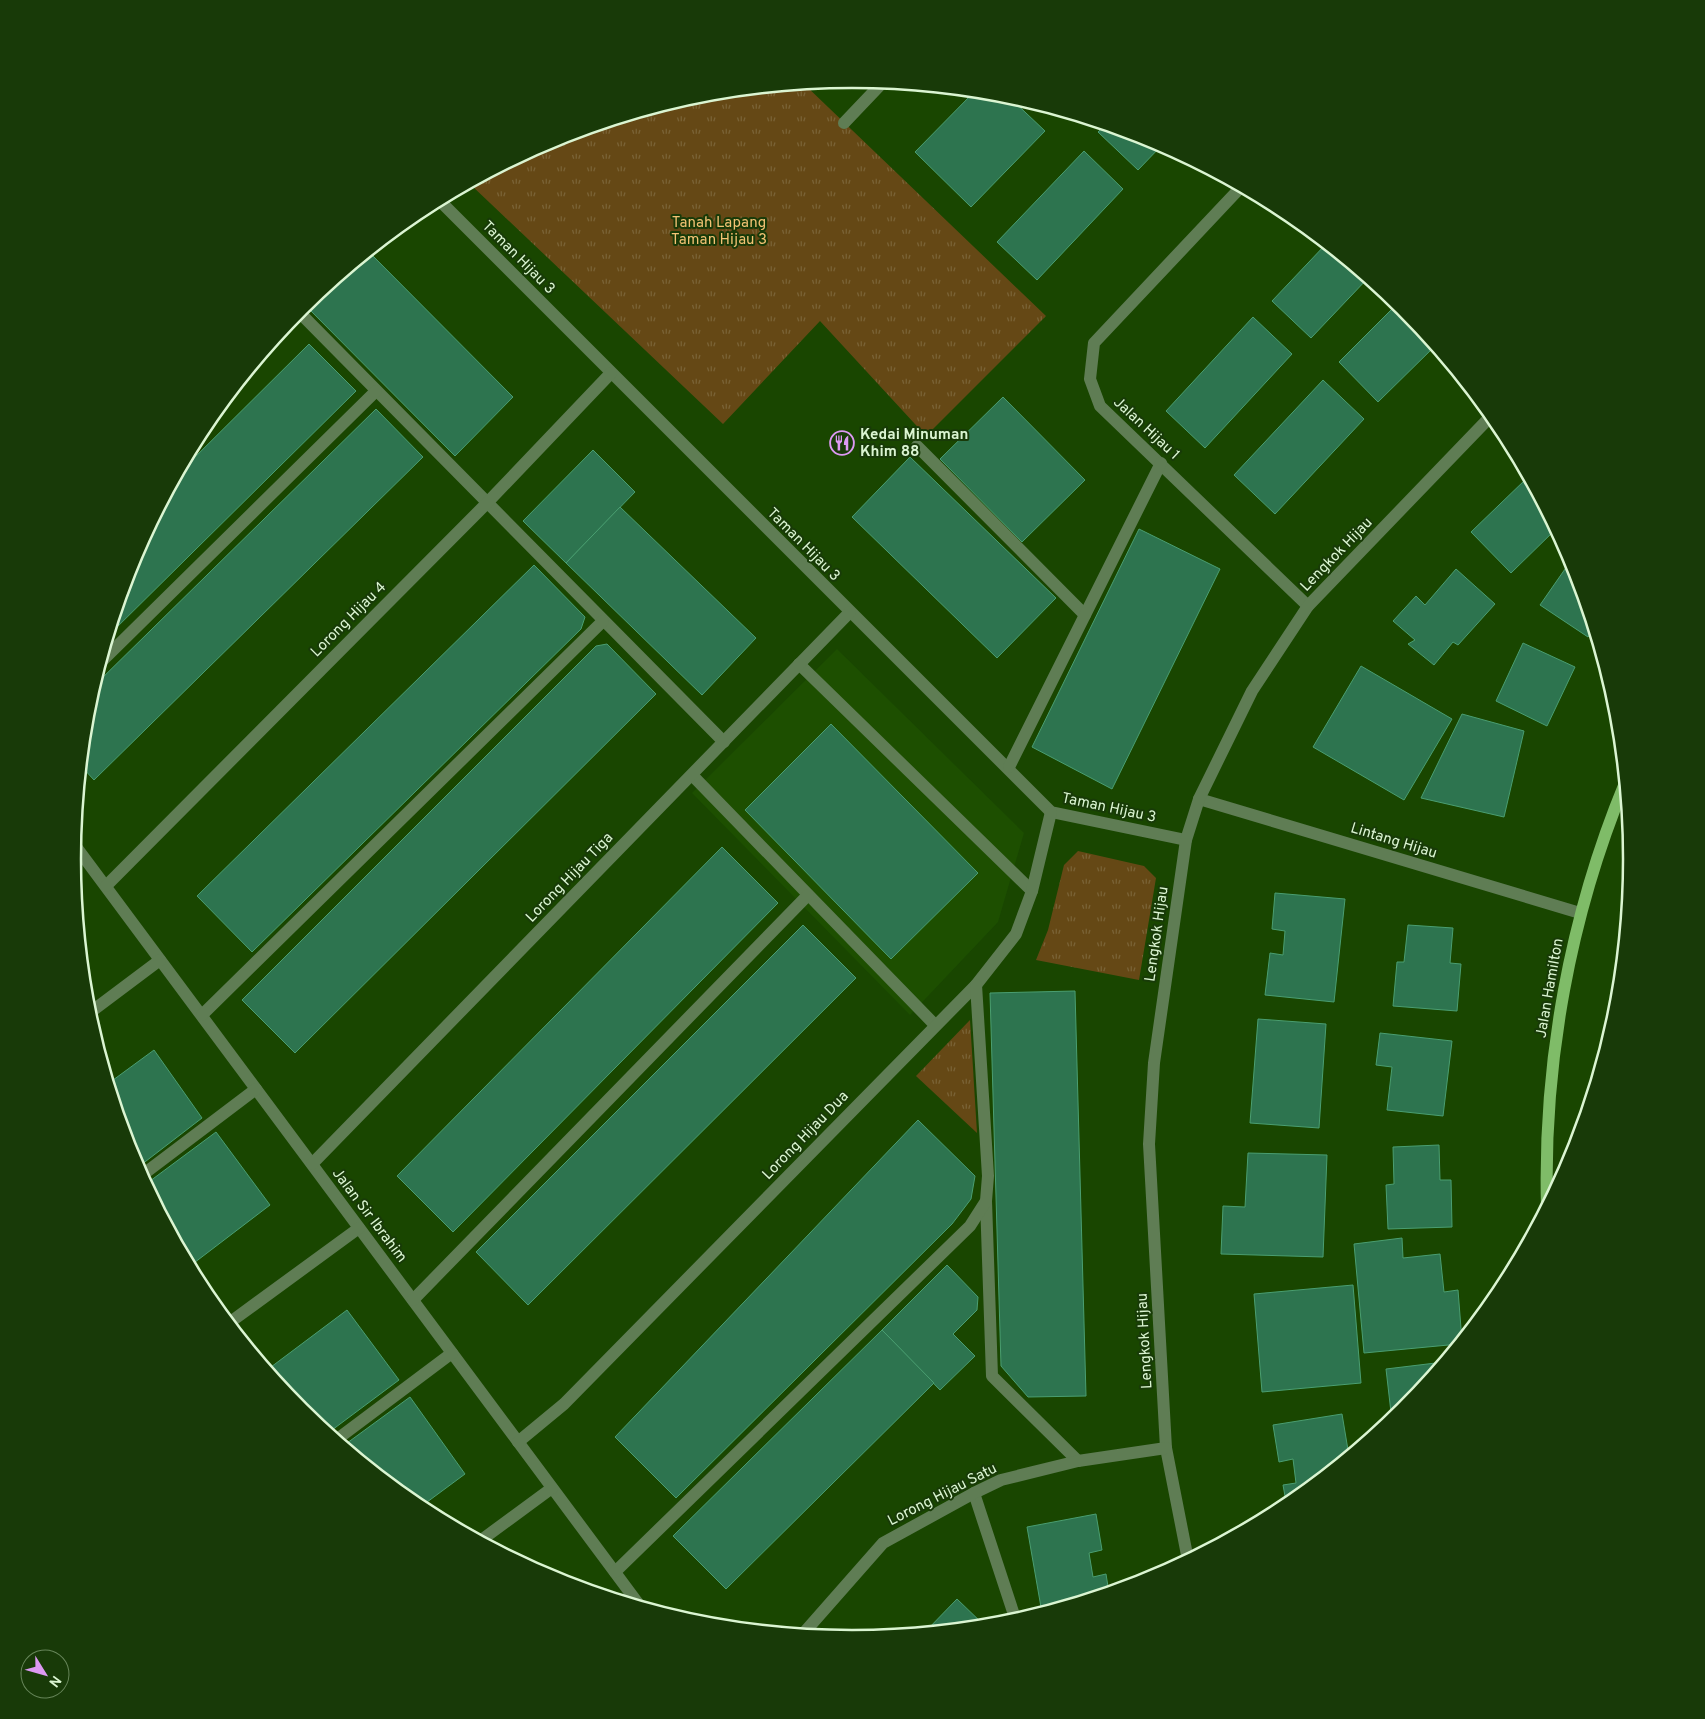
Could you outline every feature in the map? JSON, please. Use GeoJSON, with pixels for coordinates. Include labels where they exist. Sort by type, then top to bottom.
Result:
{"type":"FeatureCollection","features":[{"type":"Feature","properties":{"kind":"main road","name":"Jalan Hamilton"},"geometry":{"type":"LineString","coordinates":[[1547,1195],[1546,1161],[1558,1016],[1580,913],[1621,796]]}},
{"type":"Feature","properties":{"kind":"street"},"geometry":{"type":"LineString","coordinates":[[844,123],[876,89]]}},
{"type":"Feature","properties":{"kind":"street","name":"Jalan Hijau 1"},"geometry":{"type":"LineString","coordinates":[[1237,191],[1094,343],[1090,379],[1100,406],[1308,606]]}},
{"type":"Feature","properties":{"kind":"street","name":"Taman Hijau 3"},"geometry":{"type":"LineString","coordinates":[[445,206],[850,612],[1009,767],[1051,812],[1186,840]]}},
{"type":"Feature","properties":{"kind":"street"},"geometry":{"type":"LineString","coordinates":[[304,317],[486,504],[724,742]]}},
{"type":"Feature","properties":{"kind":"street","name":"Lorong Hijau 4"},"geometry":{"type":"LineString","coordinates":[[106,886],[486,504],[611,373]]}},
{"type":"Feature","properties":{"kind":"street"},"geometry":{"type":"LineString","coordinates":[[110,653],[376,392]]}},
{"type":"Feature","properties":{"kind":"street","name":"Lengkok Hijau"},"geometry":{"type":"LineString","coordinates":[[1187,1554],[1166,1448],[1149,1144],[1154,1062],[1186,840],[1199,799],[1252,691],[1308,606],[1486,421]]}},
{"type":"Feature","properties":{"kind":"street"},"geometry":{"type":"LineString","coordinates":[[917,446],[1085,615]]}},
{"type":"Feature","properties":{"kind":"street"},"geometry":{"type":"LineString","coordinates":[[1009,767],[1161,463]]}},
{"type":"Feature","properties":{"kind":"street","name":"Lorong Hijau Tiga"},"geometry":{"type":"LineString","coordinates":[[312,1164],[850,612]]}},
{"type":"Feature","properties":{"kind":"street"},"geometry":{"type":"LineString","coordinates":[[202,1015],[603,620]]}},
{"type":"Feature","properties":{"kind":"street"},"geometry":{"type":"LineString","coordinates":[[799,664],[1032,891]]}},
{"type":"Feature","properties":{"kind":"street"},"geometry":{"type":"LineString","coordinates":[[692,775],[935,1025]]}},
{"type":"Feature","properties":{"kind":"street","name":"Lintang Hijau"},"geometry":{"type":"LineString","coordinates":[[1199,799],[1580,913]]}},
{"type":"Feature","properties":{"kind":"street","name":"Lorong Hijau Dua"},"geometry":{"type":"LineString","coordinates":[[518,1442],[564,1404],[976,985],[1016,934],[1032,891],[1051,812]]}},
{"type":"Feature","properties":{"kind":"street","name":"Jalan Sir Ibrahim"},"geometry":{"type":"LineString","coordinates":[[81,853],[635,1599]]}},
{"type":"Feature","properties":{"kind":"street"},"geometry":{"type":"LineString","coordinates":[[413,1300],[808,895]]}},
{"type":"Feature","properties":{"kind":"street"},"geometry":{"type":"LineString","coordinates":[[96,1008],[160,960]]}},
{"type":"Feature","properties":{"kind":"street"},"geometry":{"type":"LineString","coordinates":[[976,985],[988,1176],[986,1201],[992,1376],[1078,1461]]}},
{"type":"Feature","properties":{"kind":"street"},"geometry":{"type":"LineString","coordinates":[[147,1171],[256,1089]]}},
{"type":"Feature","properties":{"kind":"street"},"geometry":{"type":"LineString","coordinates":[[615,1572],[964,1232],[986,1201]]}},
{"type":"Feature","properties":{"kind":"street"},"geometry":{"type":"LineString","coordinates":[[234,1320],[359,1228]]}},
{"type":"Feature","properties":{"kind":"street"},"geometry":{"type":"LineString","coordinates":[[341,1436],[452,1353]]}},
{"type":"Feature","properties":{"kind":"street","name":"Lorong Hijau Satu"},"geometry":{"type":"LineString","coordinates":[[806,1629],[883,1543],[974,1493],[1001,1480],[1078,1461],[1166,1448]]}},
{"type":"Feature","properties":{"kind":"street"},"geometry":{"type":"LineString","coordinates":[[485,1537],[552,1488]]}},
{"type":"Feature","properties":{"kind":"street"},"geometry":{"type":"LineString","coordinates":[[974,1493],[1014,1613]]}},
{"type":"Feature","properties":{"kind":"shaded area"},"geometry":{"type":"Polygon","coordinates":[[[837,649],[1024,833],[998,922],[910,1015],[692,793],[837,649]]]}},
{"type":"Feature","properties":{"kind":"green space","name":"Tanah Lapang Taman Hijau 3"},"geometry":{"type":"Polygon","coordinates":[[[810,90],[1046,316],[926,436],[820,321],[723,424],[474,188],[511,168],[557,147],[605,129],[702,103],[752,95],[810,90]]]}},
{"type":"Feature","properties":{"kind":"green space"},"geometry":{"type":"Polygon","coordinates":[[[1078,851],[1144,866],[1156,878],[1139,980],[1036,960],[1048,930],[1064,865],[1078,851]]]}},
{"type":"Feature","properties":{"kind":"green space"},"geometry":{"type":"Polygon","coordinates":[[[970,1020],[977,1133],[916,1076],[970,1020]]]}},
{"type":"Feature","properties":{"kind":"building"},"geometry":{"type":"Polygon","coordinates":[[[969,97],[1020,107],[1045,131],[971,207],[915,152],[969,97]]]}},
{"type":"Feature","properties":{"kind":"building"},"geometry":{"type":"Polygon","coordinates":[[[1101,129],[1156,151],[1138,170],[1098,132],[1101,129]]]}},
{"type":"Feature","properties":{"kind":"building"},"geometry":{"type":"Polygon","coordinates":[[[1084,151],[1123,189],[1037,280],[997,242],[1084,151]]]}},
{"type":"Feature","properties":{"kind":"building"},"geometry":{"type":"Polygon","coordinates":[[[1322,248],[1364,283],[1311,338],[1272,301],[1322,248]]]}},
{"type":"Feature","properties":{"kind":"building"},"geometry":{"type":"Polygon","coordinates":[[[373,256],[513,397],[455,456],[311,311],[373,256]]]}},
{"type":"Feature","properties":{"kind":"building"},"geometry":{"type":"Polygon","coordinates":[[[1392,309],[1431,350],[1378,402],[1339,362],[1392,309]]]}},
{"type":"Feature","properties":{"kind":"building"},"geometry":{"type":"Polygon","coordinates":[[[1253,317],[1292,354],[1205,448],[1166,411],[1253,317]]]}},
{"type":"Feature","properties":{"kind":"building"},"geometry":{"type":"Polygon","coordinates":[[[309,344],[356,391],[118,626],[140,564],[161,518],[196,457],[309,344]]]}},
{"type":"Feature","properties":{"kind":"building"},"geometry":{"type":"Polygon","coordinates":[[[1323,380],[1364,419],[1275,514],[1234,475],[1323,380]]]}},
{"type":"Feature","properties":{"kind":"building"},"geometry":{"type":"Polygon","coordinates":[[[1003,397],[1085,480],[1022,542],[940,459],[1003,397]]]}},
{"type":"Feature","properties":{"kind":"building"},"geometry":{"type":"Polygon","coordinates":[[[376,409],[423,457],[94,780],[87,772],[96,709],[104,676],[376,409]]]}},
{"type":"Feature","properties":{"kind":"building"},"geometry":{"type":"Polygon","coordinates":[[[593,450],[635,492],[566,563],[523,521],[593,450]]]}},
{"type":"Feature","properties":{"kind":"building"},"geometry":{"type":"Polygon","coordinates":[[[910,457],[1056,598],[997,658],[852,517],[910,457]]]}},
{"type":"Feature","properties":{"kind":"building"},"geometry":{"type":"Polygon","coordinates":[[[1524,481],[1551,534],[1511,573],[1471,532],[1524,481]]]}},
{"type":"Feature","properties":{"kind":"building"},"geometry":{"type":"Polygon","coordinates":[[[620,507],[756,638],[702,695],[566,563],[620,507]]]}},
{"type":"Feature","properties":{"kind":"building"},"geometry":{"type":"Polygon","coordinates":[[[1139,529],[1220,569],[1112,789],[1032,747],[1139,529]]]}},
{"type":"Feature","properties":{"kind":"building"},"geometry":{"type":"Polygon","coordinates":[[[534,565],[585,617],[581,629],[252,952],[197,896],[534,565]]]}},
{"type":"Feature","properties":{"kind":"building"},"geometry":{"type":"Polygon","coordinates":[[[1566,567],[1590,635],[1588,637],[1540,605],[1566,567]]]}},
{"type":"Feature","properties":{"kind":"building"},"geometry":{"type":"Polygon","coordinates":[[[1456,569],[1495,604],[1458,645],[1453,642],[1434,665],[1408,644],[1415,640],[1393,621],[1416,596],[1425,605],[1456,569]]]}},
{"type":"Feature","properties":{"kind":"building"},"geometry":{"type":"Polygon","coordinates":[[[1523,643],[1575,667],[1547,726],[1496,701],[1523,643]]]}},
{"type":"Feature","properties":{"kind":"building"},"geometry":{"type":"Polygon","coordinates":[[[607,644],[656,694],[295,1053],[242,1000],[596,646],[607,644]]]}},
{"type":"Feature","properties":{"kind":"building"},"geometry":{"type":"Polygon","coordinates":[[[1361,666],[1452,719],[1404,800],[1313,747],[1361,666]]]}},
{"type":"Feature","properties":{"kind":"building"},"geometry":{"type":"Polygon","coordinates":[[[1462,714],[1524,731],[1504,817],[1421,798],[1462,714]]]}},
{"type":"Feature","properties":{"kind":"building"},"geometry":{"type":"Polygon","coordinates":[[[831,724],[978,873],[891,959],[745,810],[831,724]]]}},
{"type":"Feature","properties":{"kind":"building"},"geometry":{"type":"Polygon","coordinates":[[[722,847],[778,903],[453,1232],[397,1176],[722,847]]]}},
{"type":"Feature","properties":{"kind":"building"},"geometry":{"type":"Polygon","coordinates":[[[1275,893],[1345,899],[1334,1002],[1265,995],[1270,953],[1283,955],[1285,931],[1272,929],[1275,893]]]}},
{"type":"Feature","properties":{"kind":"building"},"geometry":{"type":"Polygon","coordinates":[[[803,925],[856,978],[528,1305],[476,1252],[803,925]]]}},
{"type":"Feature","properties":{"kind":"building"},"geometry":{"type":"Polygon","coordinates":[[[1408,925],[1453,928],[1450,963],[1461,964],[1457,1011],[1393,1006],[1397,962],[1404,962],[1408,925]]]}},
{"type":"Feature","properties":{"kind":"building"},"geometry":{"type":"Polygon","coordinates":[[[1075,991],[1086,1396],[1028,1397],[1001,1366],[990,993],[1075,991]]]}},
{"type":"Feature","properties":{"kind":"building"},"geometry":{"type":"Polygon","coordinates":[[[1258,1019],[1326,1024],[1319,1128],[1250,1123],[1258,1019]]]}},
{"type":"Feature","properties":{"kind":"building"},"geometry":{"type":"Polygon","coordinates":[[[1380,1033],[1452,1041],[1443,1116],[1387,1110],[1392,1067],[1376,1065],[1380,1033]]]}},
{"type":"Feature","properties":{"kind":"building"},"geometry":{"type":"Polygon","coordinates":[[[154,1050],[202,1118],[144,1163],[122,1107],[114,1079],[154,1050]]]}},
{"type":"Feature","properties":{"kind":"building"},"geometry":{"type":"Polygon","coordinates":[[[918,1120],[975,1176],[971,1199],[952,1224],[676,1498],[615,1437],[918,1120]]]}},
{"type":"Feature","properties":{"kind":"building"},"geometry":{"type":"Polygon","coordinates":[[[216,1132],[270,1205],[195,1262],[151,1180],[216,1132]]]}},
{"type":"Feature","properties":{"kind":"building"},"geometry":{"type":"Polygon","coordinates":[[[1439,1145],[1440,1180],[1451,1180],[1452,1227],[1388,1229],[1386,1185],[1394,1184],[1393,1147],[1439,1145]]]}},
{"type":"Feature","properties":{"kind":"building"},"geometry":{"type":"Polygon","coordinates":[[[1248,1153],[1327,1155],[1323,1257],[1221,1254],[1223,1206],[1245,1207],[1248,1153]]]}},
{"type":"Feature","properties":{"kind":"building"},"geometry":{"type":"Polygon","coordinates":[[[1402,1238],[1403,1258],[1440,1254],[1444,1292],[1458,1290],[1461,1332],[1451,1345],[1364,1353],[1354,1244],[1402,1238]]]}},
{"type":"Feature","properties":{"kind":"building"},"geometry":{"type":"Polygon","coordinates":[[[947,1265],[978,1297],[977,1310],[953,1334],[975,1356],[940,1390],[882,1330],[947,1265]]]}},
{"type":"Feature","properties":{"kind":"building"},"geometry":{"type":"Polygon","coordinates":[[[1353,1285],[1361,1383],[1262,1392],[1254,1294],[1353,1285]]]}},
{"type":"Feature","properties":{"kind":"building"},"geometry":{"type":"Polygon","coordinates":[[[347,1310],[399,1380],[333,1429],[307,1405],[272,1366],[347,1310]]]}},
{"type":"Feature","properties":{"kind":"building"},"geometry":{"type":"Polygon","coordinates":[[[882,1330],[934,1383],[726,1589],[673,1536],[882,1330]]]}},
{"type":"Feature","properties":{"kind":"building"},"geometry":{"type":"Polygon","coordinates":[[[1436,1363],[1391,1412],[1386,1369],[1436,1363]]]}},
{"type":"Feature","properties":{"kind":"building"},"geometry":{"type":"Polygon","coordinates":[[[410,1397],[465,1474],[426,1502],[348,1442],[410,1397]]]}},
{"type":"Feature","properties":{"kind":"building"},"geometry":{"type":"Polygon","coordinates":[[[1342,1414],[1348,1450],[1285,1498],[1283,1485],[1296,1483],[1293,1459],[1279,1462],[1273,1425],[1342,1414]]]}},
{"type":"Feature","properties":{"kind":"building"},"geometry":{"type":"Polygon","coordinates":[[[1096,1514],[1102,1550],[1089,1553],[1093,1577],[1106,1574],[1108,1587],[1041,1607],[1027,1527],[1096,1514]]]}},
{"type":"Feature","properties":{"kind":"building"},"geometry":{"type":"Polygon","coordinates":[[[957,1599],[979,1620],[953,1624],[931,1626],[957,1599]]]}},
{"type":"Feature","properties":{"kind":"place","name":"Kedai Minuman Khim 88"},"geometry":{"type":"Point","coordinates":[842,443]}}]}
